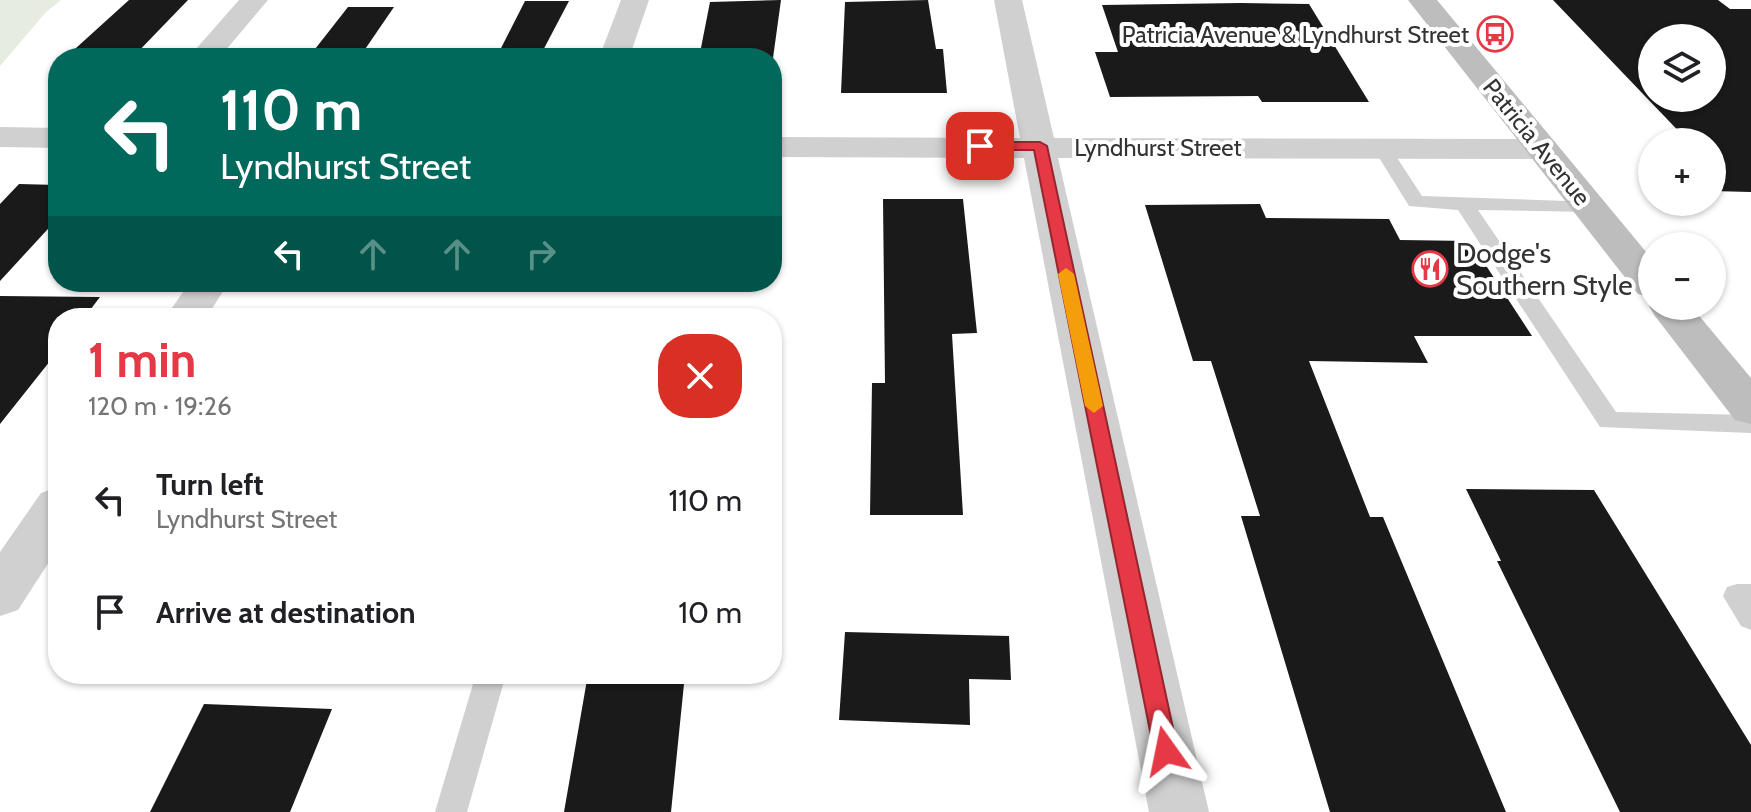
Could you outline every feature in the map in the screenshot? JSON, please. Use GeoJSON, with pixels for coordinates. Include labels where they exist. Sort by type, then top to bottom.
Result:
{"type":"FeatureCollection","features":[{"type":"Feature","properties":{"kind":"street"},"geometry":{"type":"LineString","coordinates":[[212,48],[254,0]]}},
{"type":"Feature","properties":{"kind":"street"},"geometry":{"type":"LineString","coordinates":[[618,48],[635,0]]}},
{"type":"Feature","properties":{"kind":"street"},"geometry":{"type":"LineString","coordinates":[[1008,0],[1179,812]]}},
{"type":"Feature","properties":{"kind":"street","name":"Patricia Avenue"},"geometry":{"type":"LineString","coordinates":[[1422,0],[1638,267]]}},
{"type":"Feature","properties":{"kind":"street"},"geometry":{"type":"LineString","coordinates":[[0,137],[48,138]]}},
{"type":"Feature","properties":{"kind":"street","name":"Lyndhurst Street"},"geometry":{"type":"LineString","coordinates":[[782,147],[1543,149]]}},
{"type":"Feature","properties":{"kind":"street"},"geometry":{"type":"LineString","coordinates":[[1680,320],[1751,408]]}},
{"type":"Feature","properties":{"kind":"street"},"geometry":{"type":"LineString","coordinates":[[0,594],[48,522]]}},
{"type":"Feature","properties":{"kind":"lane"},"geometry":{"type":"LineString","coordinates":[[1382,148],[1416,202],[1589,206]]}},
{"type":"Feature","properties":{"kind":"lane"},"geometry":{"type":"LineString","coordinates":[[1464,204],[1609,421],[1751,424]]}},
{"type":"Feature","properties":{"kind":"lane"},"geometry":{"type":"LineString","coordinates":[[1751,596],[1737,596],[1751,617]]}},
{"type":"Feature","properties":{"kind":"lane"},"geometry":{"type":"LineString","coordinates":[[451,812],[488,684]]}},
{"type":"Feature","properties":{"kind":"shaded area"},"geometry":{"type":"Polygon","coordinates":[[[0,0],[61,0],[46,12],[0,66],[0,0]]]}},
{"type":"Feature","properties":{"kind":"building"},"geometry":{"type":"Polygon","coordinates":[[[129,0],[188,0],[142,48],[76,48],[129,0]]]}},
{"type":"Feature","properties":{"kind":"building"},"geometry":{"type":"Polygon","coordinates":[[[781,0],[774,48],[701,48],[710,2],[781,0]]]}},
{"type":"Feature","properties":{"kind":"building"},"geometry":{"type":"Polygon","coordinates":[[[928,0],[936,49],[943,49],[947,93],[841,93],[845,2],[928,0]]]}},
{"type":"Feature","properties":{"kind":"building"},"geometry":{"type":"Polygon","coordinates":[[[1553,0],[1718,0],[1730,9],[1751,9],[1751,192],[1726,191],[1726,128],[1676,128],[1660,112],[1726,112],[1726,24],[1638,24],[1638,89],[1553,0]]]}},
{"type":"Feature","properties":{"kind":"building"},"geometry":{"type":"Polygon","coordinates":[[[525,1],[569,1],[544,48],[501,48],[525,1]]]}},
{"type":"Feature","properties":{"kind":"building"},"geometry":{"type":"Polygon","coordinates":[[[1309,4],[1369,102],[1262,102],[1258,96],[1110,97],[1095,52],[1118,52],[1102,5],[1309,4]]]}},
{"type":"Feature","properties":{"kind":"building"},"geometry":{"type":"Polygon","coordinates":[[[348,7],[394,7],[366,48],[316,48],[348,7]]]}},
{"type":"Feature","properties":{"kind":"building"},"geometry":{"type":"Polygon","coordinates":[[[19,184],[48,185],[48,229],[0,281],[0,204],[19,184]]]}},
{"type":"Feature","properties":{"kind":"building"},"geometry":{"type":"Polygon","coordinates":[[[883,199],[963,199],[977,333],[952,334],[963,515],[870,515],[872,383],[885,383],[883,199]]]}},
{"type":"Feature","properties":{"kind":"building"},"geometry":{"type":"Polygon","coordinates":[[[1260,204],[1266,218],[1389,219],[1400,240],[1470,241],[1532,336],[1414,336],[1428,363],[1309,361],[1370,517],[1383,517],[1506,812],[1330,812],[1241,516],[1260,516],[1211,361],[1193,361],[1145,205],[1260,204]]]}},
{"type":"Feature","properties":{"kind":"building"},"geometry":{"type":"Polygon","coordinates":[[[0,296],[100,297],[92,308],[48,308],[48,364],[0,424],[0,296]]]}},
{"type":"Feature","properties":{"kind":"building"},"geometry":{"type":"Polygon","coordinates":[[[1466,489],[1594,490],[1751,745],[1751,812],[1620,812],[1497,561],[1501,561],[1466,489]]]}},
{"type":"Feature","properties":{"kind":"building"},"geometry":{"type":"Polygon","coordinates":[[[845,632],[1009,636],[1011,680],[969,679],[970,725],[839,720],[845,632]]]}},
{"type":"Feature","properties":{"kind":"building"},"geometry":{"type":"Polygon","coordinates":[[[586,684],[684,684],[671,812],[564,812],[586,684]]]}},
{"type":"Feature","properties":{"kind":"building"},"geometry":{"type":"Polygon","coordinates":[[[204,704],[332,709],[290,812],[150,812],[204,704]]]}},
{"type":"Feature","properties":{"kind":"slow traffic"},"geometry":{"type":"LineString","coordinates":[[1066,274],[1094,406]]}},
{"type":"Feature","properties":{"kind":"place","name":"Patricia Avenue & Lyndhurst Street"},"geometry":{"type":"Point","coordinates":[1495,34]}},
{"type":"Feature","properties":{"kind":"place","name":"Dodge's Southern Style"},"geometry":{"type":"Point","coordinates":[1430,269]}},
{"type":"Feature","properties":{"kind":"route"},"geometry":{"type":"LineString","coordinates":[[980,146],[1040,146],[1166,751]]}}]}
